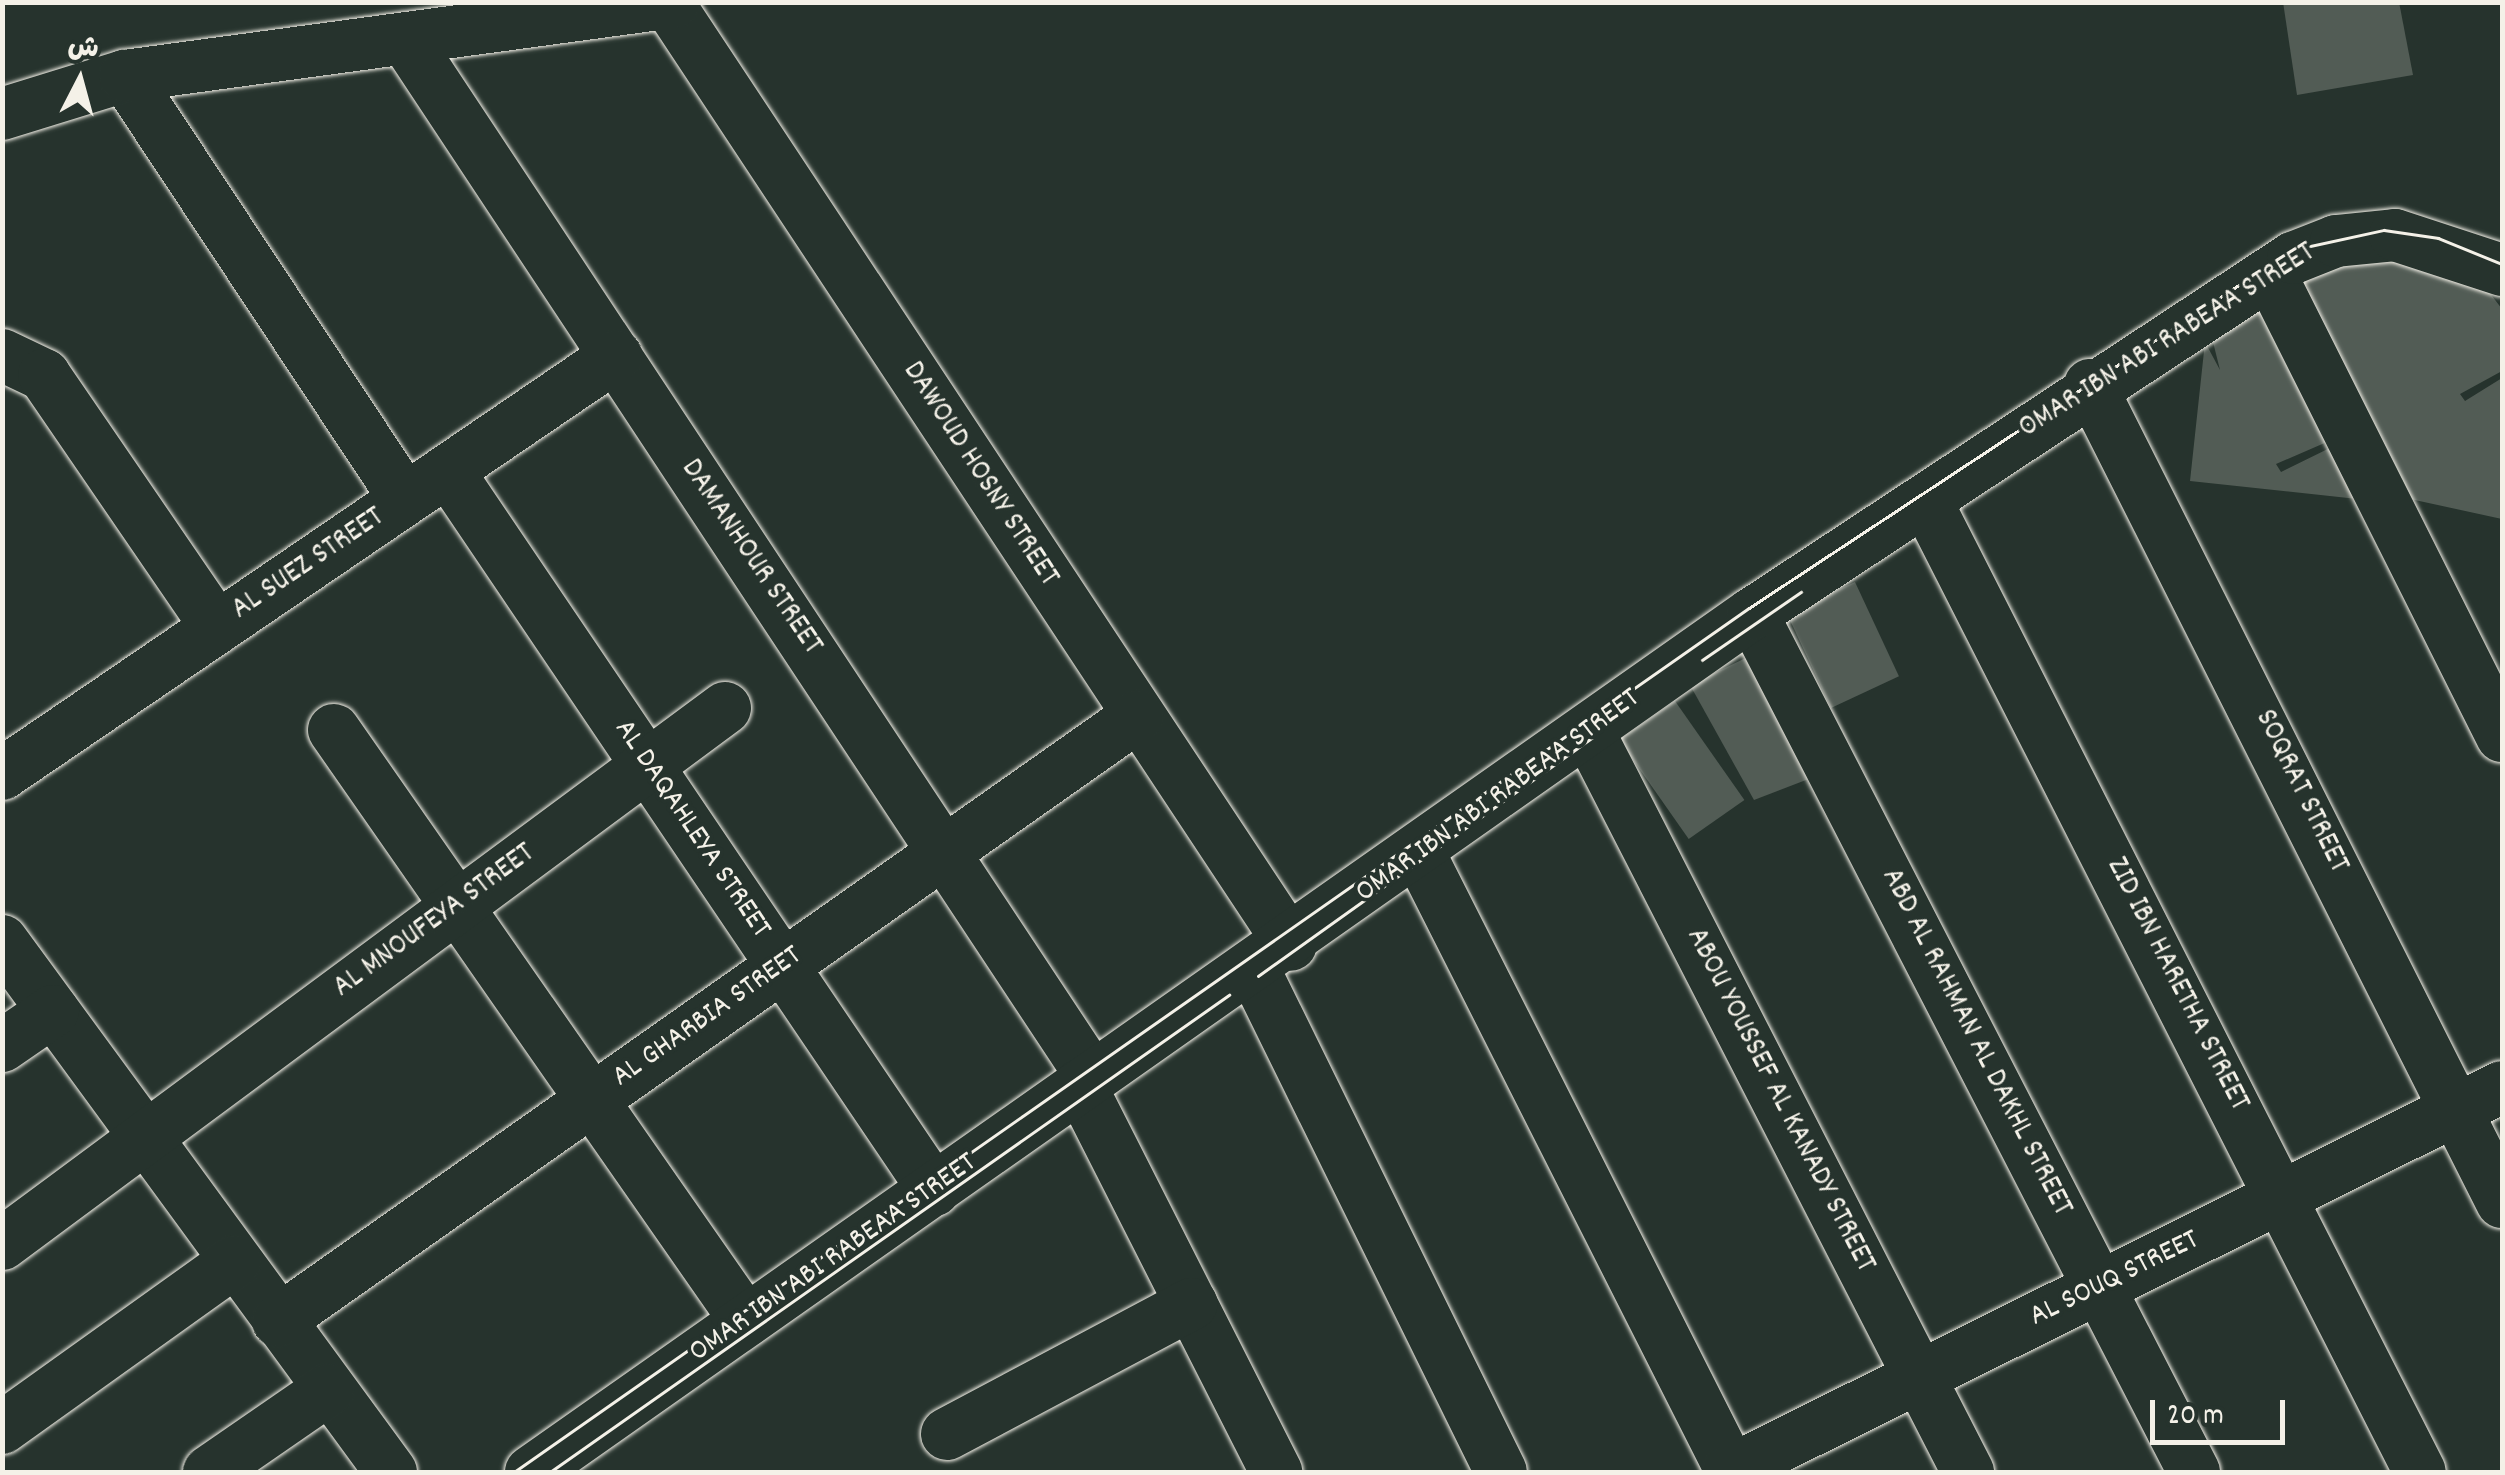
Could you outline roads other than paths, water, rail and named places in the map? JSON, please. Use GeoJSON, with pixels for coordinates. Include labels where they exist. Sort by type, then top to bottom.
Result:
{"type":"FeatureCollection","features":[{"type":"Feature","properties":{"kind":"street"},"geometry":{"type":"LineString","coordinates":[[2,114],[126,76],[671,3]]}},
{"type":"Feature","properties":{"kind":"street","name":"DAWOUD HOSNY STREET"},"geometry":{"type":"LineString","coordinates":[[671,3],[1138,716],[1273,958],[1501,1472]]}},
{"type":"Feature","properties":{"kind":"street","name":"DAMANHOUR STREET"},"geometry":{"type":"LineString","coordinates":[[406,40],[946,851],[1086,1081],[1276,1472]]}},
{"type":"Feature","properties":{"kind":"street"},"geometry":{"type":"LineString","coordinates":[[126,76],[405,499]]}},
{"type":"Feature","properties":{"kind":"street","name":"OMAR IBN ABI RABEAA STREET"},"geometry":{"type":"LineString","coordinates":[[531,1472],[1086,1081],[1420,855],[1752,614],[1926,500],[2090,385],[2270,274],[2319,245],[2382,234],[2444,245],[2502,270]]}},
{"type":"Feature","properties":{"kind":"street"},"geometry":{"type":"LineString","coordinates":[[2270,274],[2482,644],[2502,736]]}},
{"type":"Feature","properties":{"kind":"street"},"geometry":{"type":"LineString","coordinates":[[2,355],[44,375],[216,628]]}},
{"type":"Feature","properties":{"kind":"street","name":"AL SUEZ STREET"},"geometry":{"type":"LineString","coordinates":[[2,774],[616,356]]}},
{"type":"Feature","properties":{"kind":"street","name":"SOQRAT STREET"},"geometry":{"type":"LineString","coordinates":[[2090,385],[2502,1202]]}},
{"type":"Feature","properties":{"kind":"street","name":"AL DAQAHLEYA STREET"},"geometry":{"type":"LineString","coordinates":[[448,471],[934,1190]]}},
{"type":"Feature","properties":{"kind":"street","name":"ZID IBN HARETHA STREET"},"geometry":{"type":"LineString","coordinates":[[1926,500],[2284,1196],[2420,1472]]}},
{"type":"Feature","properties":{"kind":"street","name":"ABD AL RAHMAN AL DAKHL STREET"},"geometry":{"type":"LineString","coordinates":[[1752,614],[2194,1472]]}},
{"type":"Feature","properties":{"kind":"street","name":"AL MNOUFEYA STREET"},"geometry":{"type":"LineString","coordinates":[[2,1244],[725,708]]}},
{"type":"Feature","properties":{"kind":"street","name":"AL GHARBIA STREET"},"geometry":{"type":"LineString","coordinates":[[278,1320],[1138,716]]}},
{"type":"Feature","properties":{"kind":"street"},"geometry":{"type":"LineString","coordinates":[[334,730],[746,1321]]}},
{"type":"Feature","properties":{"kind":"street","name":"ABOU YOUSSEF AL KANADY STREET"},"geometry":{"type":"LineString","coordinates":[[1588,731],[1968,1472]]}},
{"type":"Feature","properties":{"kind":"street"},"geometry":{"type":"LineString","coordinates":[[1420,855],[1730,1472]]}},
{"type":"Feature","properties":{"kind":"street"},"geometry":{"type":"LineString","coordinates":[[2,941],[390,1472]]}},
{"type":"Feature","properties":{"kind":"street"},"geometry":{"type":"LineString","coordinates":[[2,1046],[53,1010]]}},
{"type":"Feature","properties":{"kind":"street","name":"AL SOUQ STREET"},"geometry":{"type":"LineString","coordinates":[[1730,1472],[2502,1087]]}},
{"type":"Feature","properties":{"kind":"street"},"geometry":{"type":"LineString","coordinates":[[2,1428],[235,1261]]}},
{"type":"Feature","properties":{"kind":"street"},"geometry":{"type":"LineString","coordinates":[[948,1434],[1192,1304]]}},
{"type":"Feature","properties":{"kind":"street"},"geometry":{"type":"LineString","coordinates":[[208,1472],[328,1390]]}},
{"type":"Feature","properties":{"kind":"tram line"},"geometry":{"type":"LineString","coordinates":[[514,1472],[1749,608],[2292,250],[2384,230],[2438,238],[2502,264]]}},
{"type":"Feature","properties":{"kind":"tram line"},"geometry":{"type":"LineString","coordinates":[[1702,660],[1801,592]]}},
{"type":"Feature","properties":{"kind":"tram line"},"geometry":{"type":"LineString","coordinates":[[1258,976],[1592,738]]}},
{"type":"Feature","properties":{"kind":"tram line"},"geometry":{"type":"LineString","coordinates":[[550,1472],[1229,995]]}}]}
